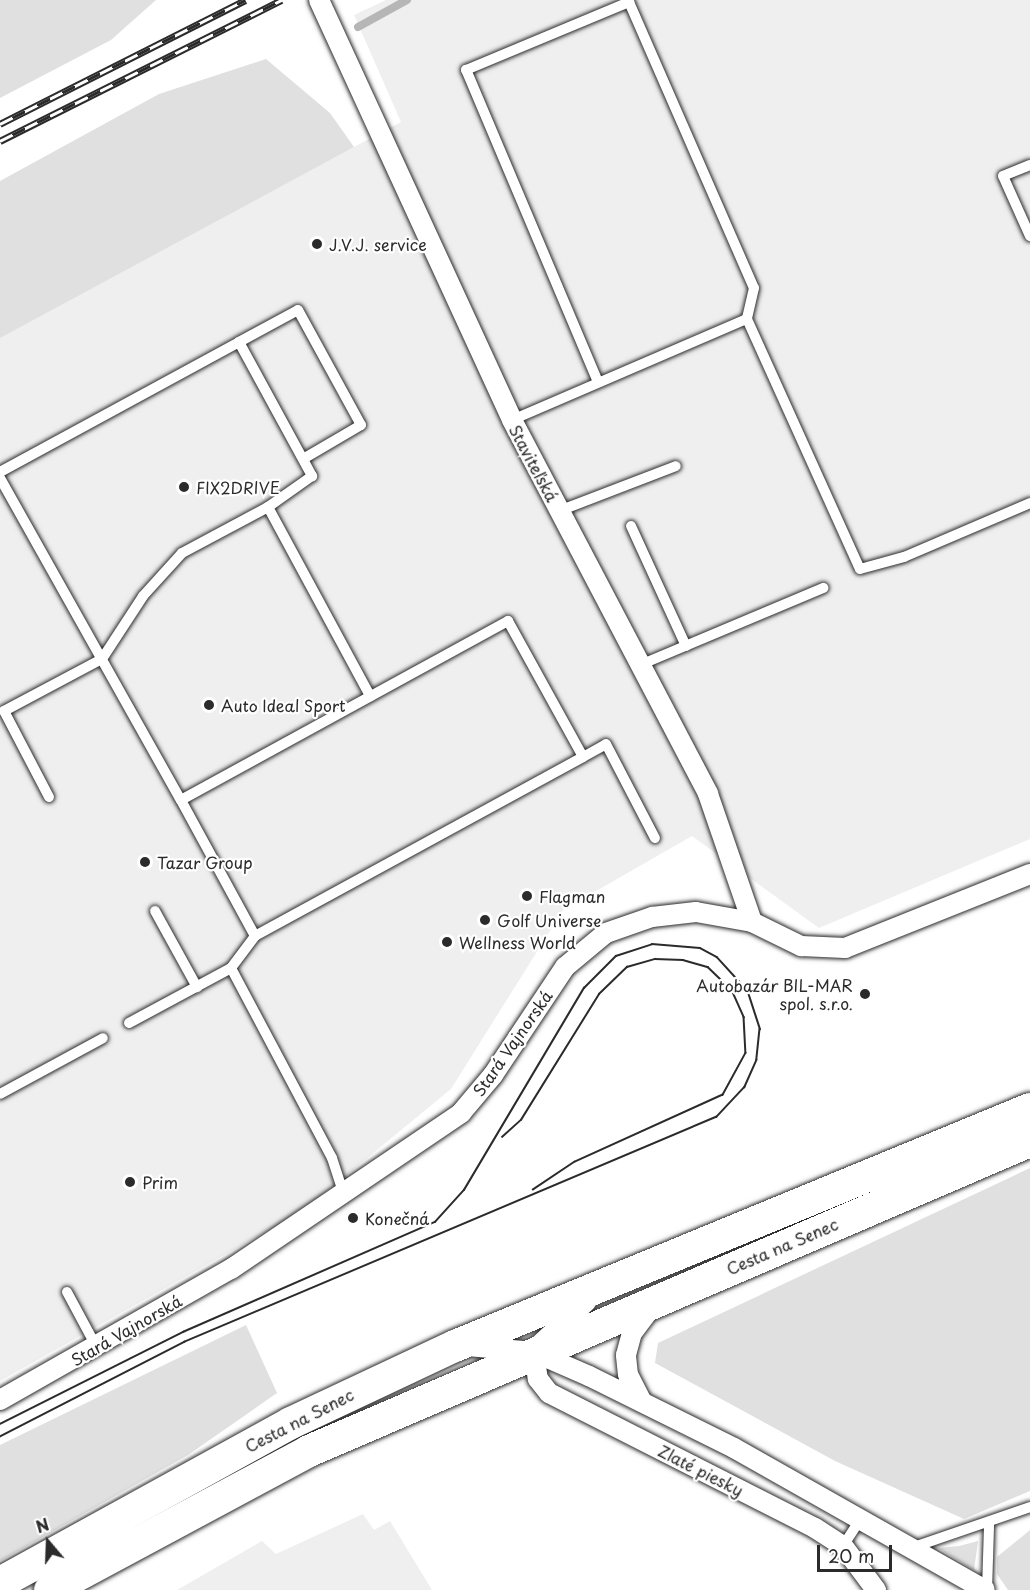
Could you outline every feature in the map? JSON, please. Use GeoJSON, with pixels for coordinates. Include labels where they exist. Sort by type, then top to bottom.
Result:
{"type":"FeatureCollection","features":[{"type":"Feature","properties":{"kind":"main road","name":"Cesta na Senec"},"geometry":{"type":"LineString","coordinates":[[0,1583],[281,1428],[454,1346],[1030,1109]]}},
{"type":"Feature","properties":{"kind":"main road","name":"Cesta na Senec"},"geometry":{"type":"LineString","coordinates":[[50,1590],[288,1461],[662,1296],[1030,1141]]}},
{"type":"Feature","properties":{"kind":"street","name":"Staviteľská"},"geometry":{"type":"LineString","coordinates":[[319,0],[512,420],[708,794],[752,922]]}},
{"type":"Feature","properties":{"kind":"street","name":"Stará Vajnorská"},"geometry":{"type":"LineString","coordinates":[[0,1400],[97,1348],[344,1197],[461,1113],[583,948],[627,924],[669,913],[696,912],[752,922],[801,946],[844,948],[1030,874]]}},
{"type":"Feature","properties":{"kind":"street","name":"Cesta na Senec"},"geometry":{"type":"LineString","coordinates":[[534,1352],[609,1281]]}},
{"type":"Feature","properties":{"kind":"street"},"geometry":{"type":"LineString","coordinates":[[642,1402],[628,1375],[627,1349],[636,1326],[662,1296]]}},
{"type":"Feature","properties":{"kind":"street","name":"Zlaté piesky"},"geometry":{"type":"LineString","coordinates":[[454,1346],[534,1352],[642,1402],[861,1518],[986,1590]]}},
{"type":"Feature","properties":{"kind":"street","name":"Zlaté piesky"},"geometry":{"type":"LineString","coordinates":[[534,1352],[538,1379],[549,1393],[843,1546],[876,1590]]}},
{"type":"Feature","properties":{"kind":"lane"},"geometry":{"type":"LineString","coordinates":[[598,382],[466,70],[629,2],[754,288],[747,319],[860,569],[904,557],[1030,502]]}},
{"type":"Feature","properties":{"kind":"lane"},"geometry":{"type":"LineString","coordinates":[[1030,165],[1004,176],[1030,236]]}},
{"type":"Feature","properties":{"kind":"lane"},"geometry":{"type":"LineString","coordinates":[[0,472],[298,310],[362,426],[303,459]]}},
{"type":"Feature","properties":{"kind":"lane"},"geometry":{"type":"LineString","coordinates":[[512,420],[747,319]]}},
{"type":"Feature","properties":{"kind":"lane"},"geometry":{"type":"LineString","coordinates":[[49,797],[4,711],[102,659],[143,596],[182,552],[268,507],[312,476],[239,342]]}},
{"type":"Feature","properties":{"kind":"lane"},"geometry":{"type":"LineString","coordinates":[[559,511],[676,466]]}},
{"type":"Feature","properties":{"kind":"lane"},"geometry":{"type":"LineString","coordinates":[[0,478],[255,936]]}},
{"type":"Feature","properties":{"kind":"lane"},"geometry":{"type":"LineString","coordinates":[[268,507],[370,696]]}},
{"type":"Feature","properties":{"kind":"lane"},"geometry":{"type":"LineString","coordinates":[[631,526],[686,646]]}},
{"type":"Feature","properties":{"kind":"lane"},"geometry":{"type":"LineString","coordinates":[[640,665],[823,588]]}},
{"type":"Feature","properties":{"kind":"lane"},"geometry":{"type":"LineString","coordinates":[[181,800],[508,621],[583,757]]}},
{"type":"Feature","properties":{"kind":"lane"},"geometry":{"type":"LineString","coordinates":[[129,1023],[231,968],[255,936],[606,744],[655,838]]}},
{"type":"Feature","properties":{"kind":"lane"},"geometry":{"type":"LineString","coordinates":[[155,911],[197,987]]}},
{"type":"Feature","properties":{"kind":"lane"},"geometry":{"type":"LineString","coordinates":[[231,968],[332,1158],[344,1197]]}},
{"type":"Feature","properties":{"kind":"lane"},"geometry":{"type":"LineString","coordinates":[[0,1094],[103,1038]]}},
{"type":"Feature","properties":{"kind":"lane"},"geometry":{"type":"LineString","coordinates":[[67,1292],[97,1348]]}},
{"type":"Feature","properties":{"kind":"lane"},"geometry":{"type":"LineString","coordinates":[[914,1547],[989,1525],[1030,1507]]}},
{"type":"Feature","properties":{"kind":"lane"},"geometry":{"type":"LineString","coordinates":[[843,1546],[861,1518]]}},
{"type":"Feature","properties":{"kind":"lane"},"geometry":{"type":"LineString","coordinates":[[986,1590],[989,1525]]}},
{"type":"Feature","properties":{"kind":"shaded area"},"geometry":{"type":"Polygon","coordinates":[[[0,0],[156,0],[111,40],[0,98],[0,0]]]}},
{"type":"Feature","properties":{"kind":"shaded area"},"geometry":{"type":"Polygon","coordinates":[[[386,0],[1030,0],[1030,839],[819,928],[692,836],[563,910],[451,1089],[304,1210],[0,1381],[0,335],[401,122],[354,15],[386,0]]]}},
{"type":"Feature","properties":{"kind":"shaded area"},"geometry":{"type":"Polygon","coordinates":[[[266,59],[330,113],[354,147],[0,338],[0,181],[159,94],[266,59]]]}},
{"type":"Feature","properties":{"kind":"shaded area"},"geometry":{"type":"Polygon","coordinates":[[[1030,1168],[1030,1491],[964,1519],[835,1461],[655,1363],[658,1343],[1030,1168]]]}},
{"type":"Feature","properties":{"kind":"shaded area"},"geometry":{"type":"Polygon","coordinates":[[[246,1325],[277,1393],[188,1455],[0,1561],[0,1445],[246,1325]]]}},
{"type":"Feature","properties":{"kind":"shaded area"},"geometry":{"type":"Polygon","coordinates":[[[363,1514],[374,1530],[390,1521],[432,1590],[177,1590],[262,1541],[276,1554],[363,1514]]]}},
{"type":"Feature","properties":{"kind":"shaded area"},"geometry":{"type":"Polygon","coordinates":[[[1030,1530],[1030,1590],[1008,1590],[997,1574],[997,1557],[1030,1530]]]}},
{"type":"Feature","properties":{"kind":"shaded area"},"geometry":{"type":"Polygon","coordinates":[[[978,1541],[974,1570],[938,1548],[959,1546],[978,1541]]]}},
{"type":"Feature","properties":{"kind":"waterway"},"geometry":{"type":"LineString","coordinates":[[358,27],[407,0]]}},
{"type":"Feature","properties":{"kind":"tram line"},"geometry":{"type":"LineString","coordinates":[[0,1424],[183,1332],[435,1222],[464,1190],[584,988],[616,956],[652,944],[700,948],[717,957],[748,991],[760,1029],[757,1060],[745,1087],[717,1117],[185,1342],[0,1437]]}},
{"type":"Feature","properties":{"kind":"tram line"},"geometry":{"type":"LineString","coordinates":[[502,1137],[521,1120],[599,994],[627,967],[655,959],[683,960],[708,967],[732,990],[744,1017],[746,1053],[723,1095],[575,1162],[533,1190]]}},
{"type":"Feature","properties":{"kind":"railway"},"geometry":{"type":"LineString","coordinates":[[0,124],[246,0]]}},
{"type":"Feature","properties":{"kind":"railway"},"geometry":{"type":"LineString","coordinates":[[0,141],[282,0]]}},
{"type":"Feature","properties":{"kind":"place","name":"J.V.J. service"},"geometry":{"type":"Point","coordinates":[317,244]}},
{"type":"Feature","properties":{"kind":"place","name":"FIX2DRIVE"},"geometry":{"type":"Point","coordinates":[184,487]}},
{"type":"Feature","properties":{"kind":"place","name":"Auto Ideal Sport"},"geometry":{"type":"Point","coordinates":[209,705]}},
{"type":"Feature","properties":{"kind":"place","name":"Tazar Group"},"geometry":{"type":"Point","coordinates":[145,862]}},
{"type":"Feature","properties":{"kind":"place","name":"Flagman"},"geometry":{"type":"Point","coordinates":[527,896]}},
{"type":"Feature","properties":{"kind":"place","name":"Golf Universe"},"geometry":{"type":"Point","coordinates":[485,920]}},
{"type":"Feature","properties":{"kind":"place","name":"Wellness World"},"geometry":{"type":"Point","coordinates":[447,942]}},
{"type":"Feature","properties":{"kind":"place","name":"Autobazár BIL-MAR spol. s.r.o."},"geometry":{"type":"Point","coordinates":[865,994]}},
{"type":"Feature","properties":{"kind":"place","name":"Prim"},"geometry":{"type":"Point","coordinates":[130,1182]}},
{"type":"Feature","properties":{"kind":"place","name":"Konečná"},"geometry":{"type":"Point","coordinates":[353,1218]}}]}
